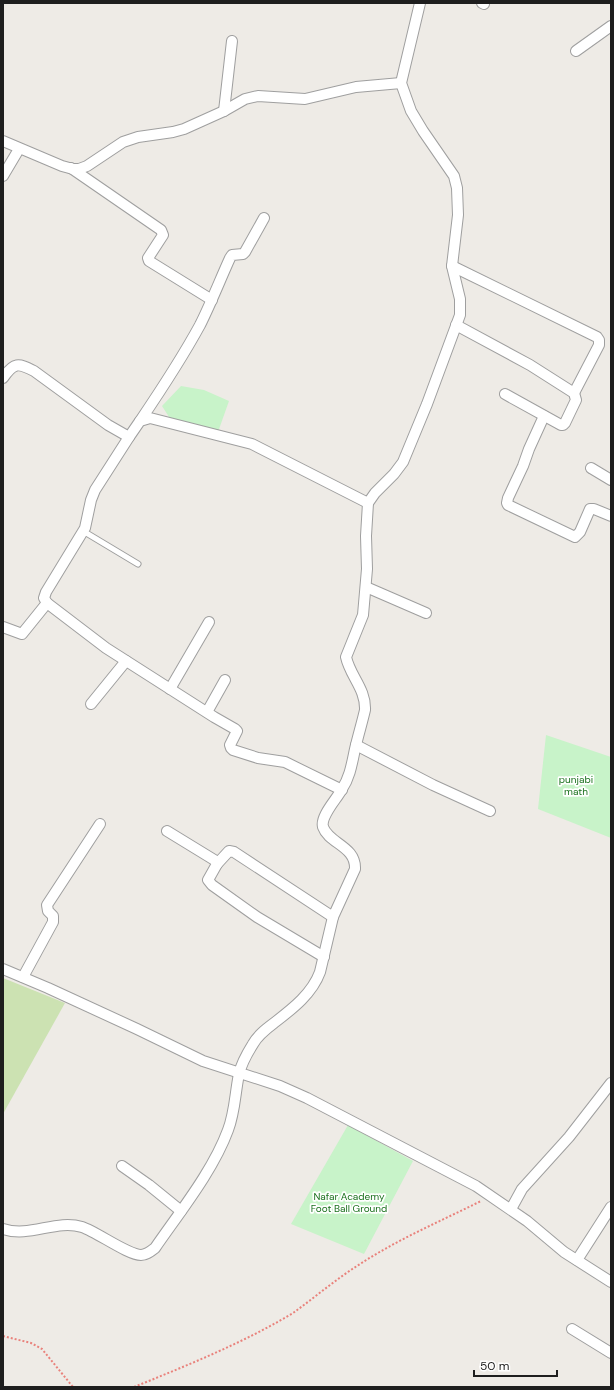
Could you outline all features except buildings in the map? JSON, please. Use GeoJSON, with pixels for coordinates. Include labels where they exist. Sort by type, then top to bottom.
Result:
{"type":"FeatureCollection","features":[{"type":"Feature","properties":{"kind":"street"},"geometry":{"type":"LineString","coordinates":[[3,1229],[18,1232],[74,1225],[88,1229],[140,1255],[148,1253],[154,1248],[200,1184],[222,1145],[234,1112],[239,1072],[253,1044],[261,1033],[296,1006],[317,981],[334,917],[355,870],[355,862],[352,855],[326,832],[323,826],[323,819],[342,790],[349,776],[365,710],[366,702],[364,694],[348,664],[346,657],[363,615],[366,587],[366,536],[368,503],[403,462],[427,404],[460,315],[460,299],[452,266],[458,215],[457,188],[454,176],[411,111],[401,83],[420,3]]}},
{"type":"Feature","properties":{"kind":"street"},"geometry":{"type":"LineString","coordinates":[[576,51],[611,26]]}},
{"type":"Feature","properties":{"kind":"street"},"geometry":{"type":"LineString","coordinates":[[224,111],[232,40]]}},
{"type":"Feature","properties":{"kind":"street"},"geometry":{"type":"LineString","coordinates":[[70,168],[79,169],[87,166],[123,142],[138,137],[184,129],[224,111],[245,99],[258,96],[305,98],[356,87],[401,83]]}},
{"type":"Feature","properties":{"kind":"street"},"geometry":{"type":"LineString","coordinates":[[3,141],[19,149],[70,168],[161,230],[163,235],[148,258],[149,261],[212,300]]}},
{"type":"Feature","properties":{"kind":"street"},"geometry":{"type":"LineString","coordinates":[[3,176],[19,149]]}},
{"type":"Feature","properties":{"kind":"street"},"geometry":{"type":"LineString","coordinates":[[264,218],[245,252],[243,254],[232,255],[230,258],[199,326],[166,382],[95,490],[91,500],[88,519],[84,531],[46,592],[44,598],[47,603],[106,648],[207,712],[232,726],[237,731],[230,745],[233,750],[258,758],[285,762],[342,790]]}},
{"type":"Feature","properties":{"kind":"street"},"geometry":{"type":"LineString","coordinates":[[452,266],[597,337],[599,340],[599,345],[574,394]]}},
{"type":"Feature","properties":{"kind":"street"},"geometry":{"type":"LineString","coordinates":[[456,325],[530,365],[574,394],[576,400],[563,425],[558,424],[505,394]]}},
{"type":"Feature","properties":{"kind":"street"},"geometry":{"type":"LineString","coordinates":[[3,378],[16,365],[24,366],[34,371],[108,424],[129,437]]}},
{"type":"Feature","properties":{"kind":"street"},"geometry":{"type":"LineString","coordinates":[[544,416],[508,498],[508,505],[575,537],[580,532],[590,509],[611,516]]}},
{"type":"Feature","properties":{"kind":"street"},"geometry":{"type":"LineString","coordinates":[[140,421],[150,418],[252,444],[368,503]]}},
{"type":"Feature","properties":{"kind":"street"},"geometry":{"type":"LineString","coordinates":[[592,468],[611,480]]}},
{"type":"Feature","properties":{"kind":"street"},"geometry":{"type":"LineString","coordinates":[[366,587],[426,613]]}},
{"type":"Feature","properties":{"kind":"street"},"geometry":{"type":"LineString","coordinates":[[3,627],[22,634],[47,603]]}},
{"type":"Feature","properties":{"kind":"street"},"geometry":{"type":"LineString","coordinates":[[170,689],[209,622]]}},
{"type":"Feature","properties":{"kind":"street"},"geometry":{"type":"LineString","coordinates":[[92,704],[126,661]]}},
{"type":"Feature","properties":{"kind":"street"},"geometry":{"type":"LineString","coordinates":[[207,712],[225,680]]}},
{"type":"Feature","properties":{"kind":"street"},"geometry":{"type":"LineString","coordinates":[[356,745],[433,785],[490,811]]}},
{"type":"Feature","properties":{"kind":"street"},"geometry":{"type":"LineString","coordinates":[[23,977],[53,922],[53,916],[48,911],[47,905],[100,824]]}},
{"type":"Feature","properties":{"kind":"street"},"geometry":{"type":"LineString","coordinates":[[167,831],[212,859],[217,864]]}},
{"type":"Feature","properties":{"kind":"street"},"geometry":{"type":"LineString","coordinates":[[324,957],[239,906],[212,885],[208,880],[217,864],[229,851],[234,852],[334,917]]}},
{"type":"Feature","properties":{"kind":"street"},"geometry":{"type":"LineString","coordinates":[[3,969],[138,1029],[203,1061],[280,1086],[308,1098],[476,1186],[528,1221],[564,1252],[611,1282]]}},
{"type":"Feature","properties":{"kind":"street"},"geometry":{"type":"LineString","coordinates":[[511,1209],[522,1189],[569,1137],[611,1082]]}},
{"type":"Feature","properties":{"kind":"street"},"geometry":{"type":"LineString","coordinates":[[122,1166],[149,1185],[181,1211]]}},
{"type":"Feature","properties":{"kind":"street"},"geometry":{"type":"LineString","coordinates":[[577,1260],[611,1207]]}},
{"type":"Feature","properties":{"kind":"street"},"geometry":{"type":"LineString","coordinates":[[572,1329],[611,1353]]}},
{"type":"Feature","properties":{"kind":"lane"},"geometry":{"type":"LineString","coordinates":[[84,531],[138,564]]}},
{"type":"Feature","properties":{"kind":"path"},"geometry":{"type":"LineString","coordinates":[[134,1387],[231,1347],[284,1319],[372,1256],[492,1196]]}},
{"type":"Feature","properties":{"kind":"path"},"geometry":{"type":"LineString","coordinates":[[3,1336],[31,1343],[42,1349],[73,1387]]}},
{"type":"Feature","properties":{"kind":"green space"},"geometry":{"type":"Polygon","coordinates":[[[181,386],[204,390],[229,401],[218,432],[171,420],[162,406],[181,386]]]}},
{"type":"Feature","properties":{"kind":"green space","name":"punjabi math"},"geometry":{"type":"Polygon","coordinates":[[[546,735],[611,757],[611,838],[538,809],[546,735]]]}},
{"type":"Feature","properties":{"kind":"green space"},"geometry":{"type":"Polygon","coordinates":[[[3,978],[65,1003],[3,1114],[3,978]]]}},
{"type":"Feature","properties":{"kind":"green space","name":"Nafar Academy Foot Ball Ground"},"geometry":{"type":"Polygon","coordinates":[[[348,1125],[413,1161],[364,1254],[291,1224],[348,1125]]]}}]}
